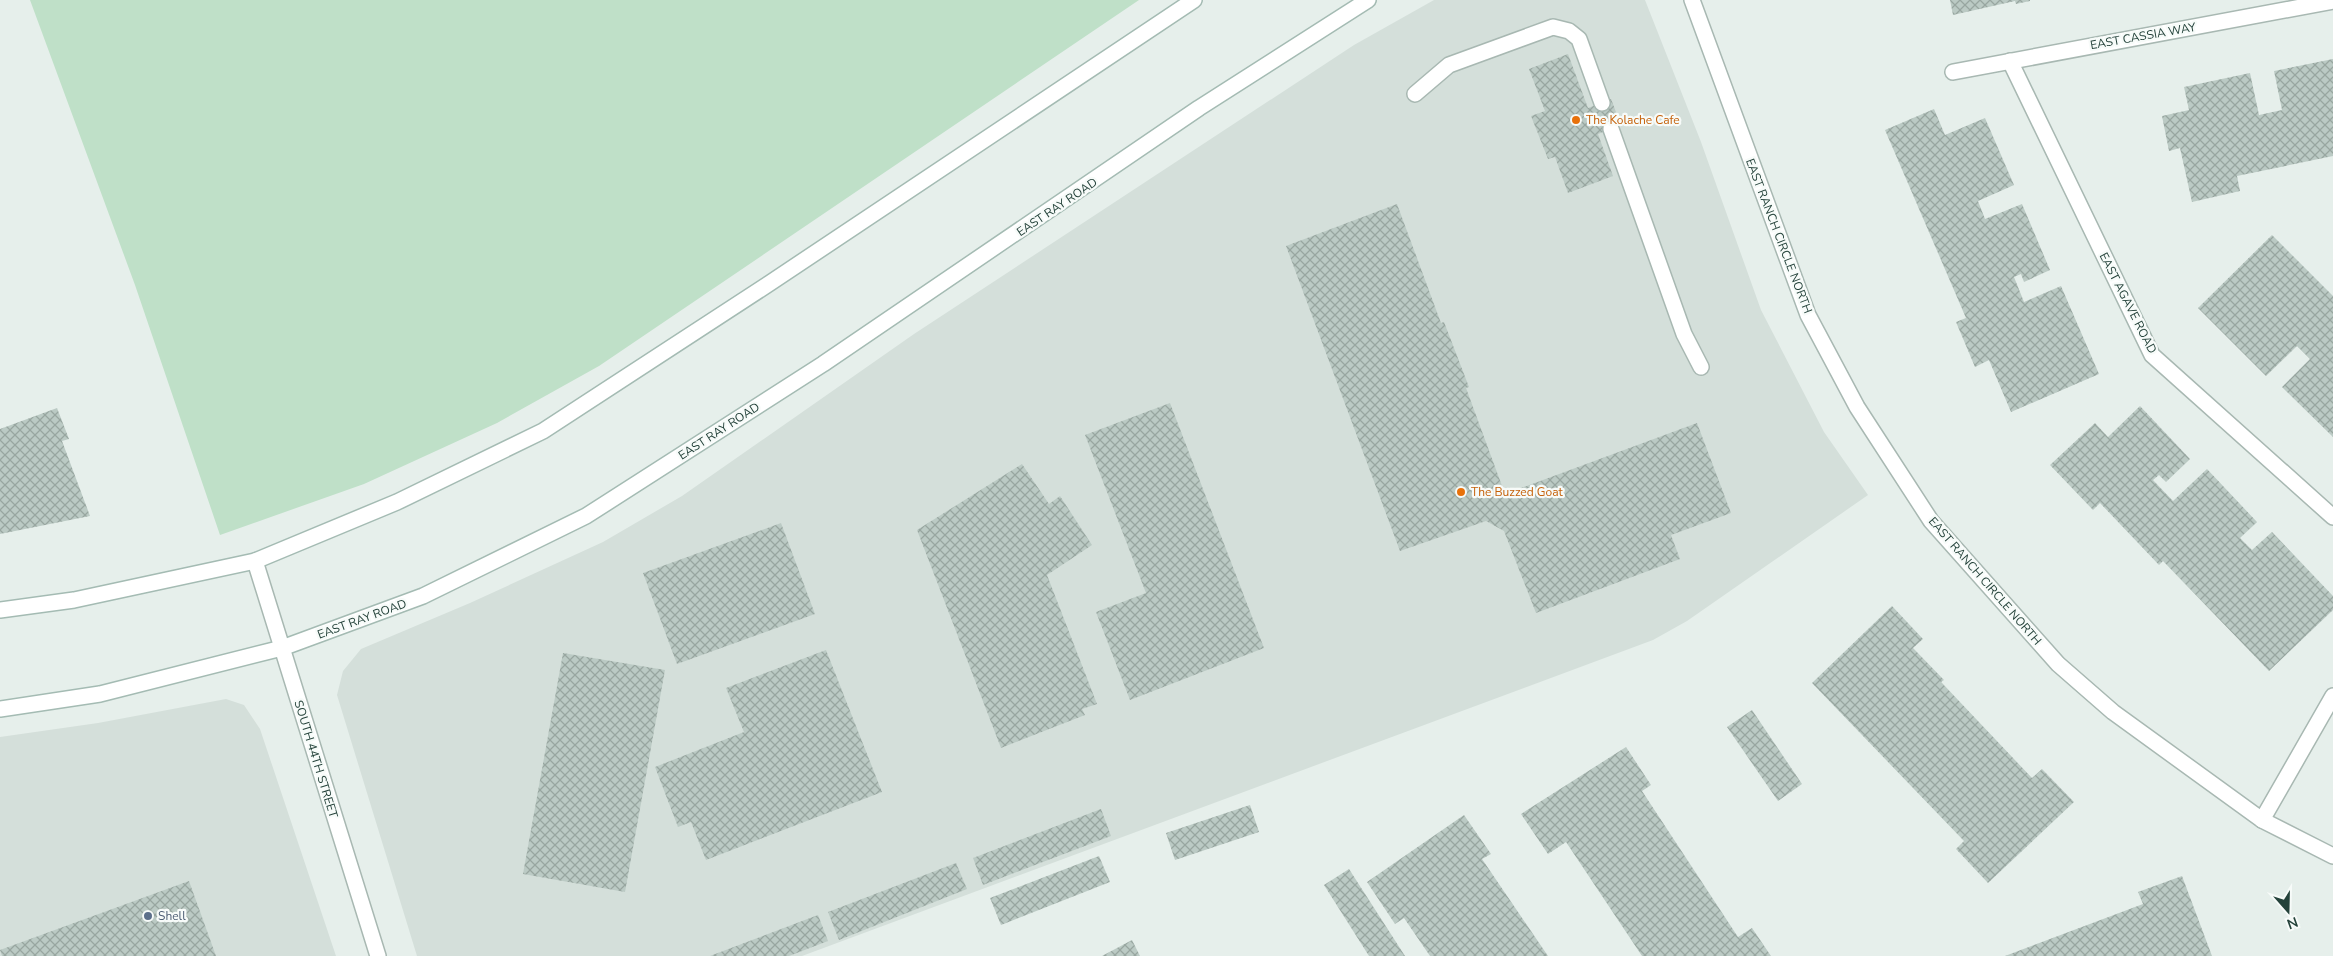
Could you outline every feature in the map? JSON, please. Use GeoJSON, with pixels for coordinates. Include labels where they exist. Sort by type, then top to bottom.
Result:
{"type":"FeatureCollection","features":[{"type":"Feature","properties":{"kind":"main road"},"geometry":{"type":"LineString","coordinates":[[0,610],[74,600],[255,561],[397,502],[543,431],[1194,0]]}},
{"type":"Feature","properties":{"kind":"main road","name":"EAST RAY ROAD"},"geometry":{"type":"LineString","coordinates":[[0,709],[100,694],[282,648],[424,596],[586,516],[823,364],[1199,108],[1368,0]]}},
{"type":"Feature","properties":{"kind":"main road","name":"EAST RANCH CIRCLE NORTH"},"geometry":{"type":"LineString","coordinates":[[1692,0],[1808,315],[1856,407],[1931,521],[2058,664],[2113,712],[2262,820],[2333,856]]}},
{"type":"Feature","properties":{"kind":"main road","name":"EAST CASSIA WAY"},"geometry":{"type":"LineString","coordinates":[[1953,72],[2333,1]]}},
{"type":"Feature","properties":{"kind":"main road"},"geometry":{"type":"LineString","coordinates":[[1415,94],[1449,65],[1553,27],[1569,30],[1579,39],[1602,103]]}},
{"type":"Feature","properties":{"kind":"main road","name":"EAST AGAVE ROAD"},"geometry":{"type":"LineString","coordinates":[[2010,61],[2152,355],[2333,517]]}},
{"type":"Feature","properties":{"kind":"main road"},"geometry":{"type":"LineString","coordinates":[[1611,129],[1684,334],[1701,367]]}},
{"type":"Feature","properties":{"kind":"main road","name":"SOUTH 44TH STREET"},"geometry":{"type":"LineString","coordinates":[[255,561],[378,956]]}},
{"type":"Feature","properties":{"kind":"main road"},"geometry":{"type":"LineString","coordinates":[[2262,820],[2333,696]]}},
{"type":"Feature","properties":{"kind":"shaded area"},"geometry":{"type":"Polygon","coordinates":[[[1434,0],[1645,0],[1701,142],[1761,310],[1824,432],[1868,495],[1687,621],[1653,640],[802,956],[417,956],[337,695],[343,671],[361,649],[470,603],[603,542],[682,496],[914,334],[1354,45],[1434,0]]]}},
{"type":"Feature","properties":{"kind":"shaded area"},"geometry":{"type":"Polygon","coordinates":[[[226,699],[244,705],[260,729],[336,956],[0,956],[0,737],[98,723],[226,699]]]}},
{"type":"Feature","properties":{"kind":"green space"},"geometry":{"type":"Polygon","coordinates":[[[30,0],[1139,0],[599,366],[497,423],[364,484],[220,535],[135,285],[30,0]]]}},
{"type":"Feature","properties":{"kind":"building"},"geometry":{"type":"Polygon","coordinates":[[[1950,0],[2030,1],[2016,4],[2015,1],[1953,15],[1950,0]]]}},
{"type":"Feature","properties":{"kind":"building","name":"The Kolache Cafe"},"geometry":{"type":"Polygon","coordinates":[[[1568,54],[1588,108],[1611,99],[1621,125],[1598,134],[1613,176],[1568,193],[1555,157],[1548,159],[1531,116],[1545,111],[1529,69],[1568,54]]]}},
{"type":"Feature","properties":{"kind":"building"},"geometry":{"type":"Polygon","coordinates":[[[2333,59],[2333,156],[2237,176],[2240,191],[2192,202],[2180,148],[2169,151],[2162,116],[2189,110],[2184,87],[2250,73],[2259,115],[2282,110],[2274,71],[2333,59]]]}},
{"type":"Feature","properties":{"kind":"building"},"geometry":{"type":"Polygon","coordinates":[[[1934,109],[1945,135],[1985,118],[2014,185],[1978,201],[1985,219],[2022,204],[2050,270],[2024,282],[2021,274],[2014,277],[2024,302],[2061,286],[2099,374],[2011,412],[1989,360],[1975,367],[1956,322],[1966,318],[1885,130],[1934,109]]]}},
{"type":"Feature","properties":{"kind":"building"},"geometry":{"type":"Polygon","coordinates":[[[1397,204],[1441,323],[1444,322],[1469,387],[1466,388],[1505,494],[1697,423],[1731,513],[1671,535],[1680,559],[1536,613],[1504,531],[1486,521],[1400,551],[1286,246],[1397,204]]]}},
{"type":"Feature","properties":{"kind":"building"},"geometry":{"type":"Polygon","coordinates":[[[2272,235],[2333,296],[2333,437],[2282,387],[2310,359],[2297,346],[2266,376],[2198,308],[2272,235]]]}},
{"type":"Feature","properties":{"kind":"building"},"geometry":{"type":"Polygon","coordinates":[[[1170,403],[1264,648],[1130,700],[1096,612],[1146,593],[1085,435],[1170,403]]]}},
{"type":"Feature","properties":{"kind":"building"},"geometry":{"type":"Polygon","coordinates":[[[2140,406],[2190,459],[2166,482],[2159,475],[2153,480],[2173,501],[2207,469],[2257,522],[2240,538],[2252,550],[2272,532],[2333,596],[2333,610],[2269,671],[2163,561],[2159,565],[2100,503],[2093,510],[2050,465],[2095,423],[2108,437],[2140,406]]]}},
{"type":"Feature","properties":{"kind":"building"},"geometry":{"type":"Polygon","coordinates":[[[57,408],[69,439],[62,441],[90,516],[0,534],[0,429],[57,408]]]}},
{"type":"Feature","properties":{"kind":"building"},"geometry":{"type":"Polygon","coordinates":[[[1022,464],[1049,504],[1060,496],[1092,545],[1047,575],[1097,704],[1082,709],[1085,715],[1001,748],[917,530],[1022,464]]]}},
{"type":"Feature","properties":{"kind":"building"},"geometry":{"type":"Polygon","coordinates":[[[781,523],[815,614],[677,664],[643,573],[781,523]]]}},
{"type":"Feature","properties":{"kind":"building"},"geometry":{"type":"Polygon","coordinates":[[[1892,606],[1923,639],[1913,648],[1944,680],[1941,682],[2032,778],[2042,769],[2074,802],[1988,883],[1956,849],[1964,841],[1812,683],[1892,606]]]}},
{"type":"Feature","properties":{"kind":"building"},"geometry":{"type":"Polygon","coordinates":[[[826,650],[882,792],[706,860],[691,822],[678,827],[655,767],[744,732],[726,688],[826,650]]]}},
{"type":"Feature","properties":{"kind":"building"},"geometry":{"type":"Polygon","coordinates":[[[563,653],[665,670],[625,892],[523,874],[563,653]]]}},
{"type":"Feature","properties":{"kind":"building"},"geometry":{"type":"Polygon","coordinates":[[[1752,710],[1802,784],[1778,801],[1727,727],[1752,710]]]}},
{"type":"Feature","properties":{"kind":"building"},"geometry":{"type":"Polygon","coordinates":[[[1626,747],[1651,785],[1642,791],[1738,937],[1752,928],[1771,956],[1642,956],[1566,842],[1548,854],[1521,814],[1626,747]]]}},
{"type":"Feature","properties":{"kind":"building"},"geometry":{"type":"Polygon","coordinates":[[[1250,805],[1259,832],[1175,860],[1166,833],[1250,805]]]}},
{"type":"Feature","properties":{"kind":"building"},"geometry":{"type":"Polygon","coordinates":[[[1101,809],[1111,836],[983,885],[973,858],[1101,809]]]}},
{"type":"Feature","properties":{"kind":"building"},"geometry":{"type":"Polygon","coordinates":[[[1464,815],[1491,854],[1482,859],[1548,956],[1430,956],[1404,918],[1395,924],[1367,882],[1464,815]]]}},
{"type":"Feature","properties":{"kind":"building"},"geometry":{"type":"Polygon","coordinates":[[[1099,856],[1110,882],[1001,925],[990,898],[1099,856]]]}},
{"type":"Feature","properties":{"kind":"building"},"geometry":{"type":"Polygon","coordinates":[[[956,863],[967,889],[839,940],[828,912],[956,863]]]}},
{"type":"Feature","properties":{"kind":"building"},"geometry":{"type":"Polygon","coordinates":[[[1349,869],[1405,956],[1369,956],[1324,885],[1349,869]]]}},
{"type":"Feature","properties":{"kind":"building"},"geometry":{"type":"Polygon","coordinates":[[[2182,876],[2212,956],[2005,956],[2143,904],[2138,892],[2182,876]]]}},
{"type":"Feature","properties":{"kind":"building","name":"Shell"},"geometry":{"type":"Polygon","coordinates":[[[189,881],[216,956],[2,956],[0,950],[189,881]]]}},
{"type":"Feature","properties":{"kind":"building"},"geometry":{"type":"Polygon","coordinates":[[[818,915],[828,941],[789,956],[710,956],[818,915]]]}},
{"type":"Feature","properties":{"kind":"building"},"geometry":{"type":"Polygon","coordinates":[[[1132,940],[1140,956],[1102,956],[1132,940]]]}},
{"type":"Feature","properties":{"kind":"place","name":"The Kolache Cafe"},"geometry":{"type":"Point","coordinates":[1576,120]}},
{"type":"Feature","properties":{"kind":"place","name":"The Buzzed Goat"},"geometry":{"type":"Point","coordinates":[1461,492]}},
{"type":"Feature","properties":{"kind":"place","name":"Shell"},"geometry":{"type":"Point","coordinates":[148,916]}}]}
